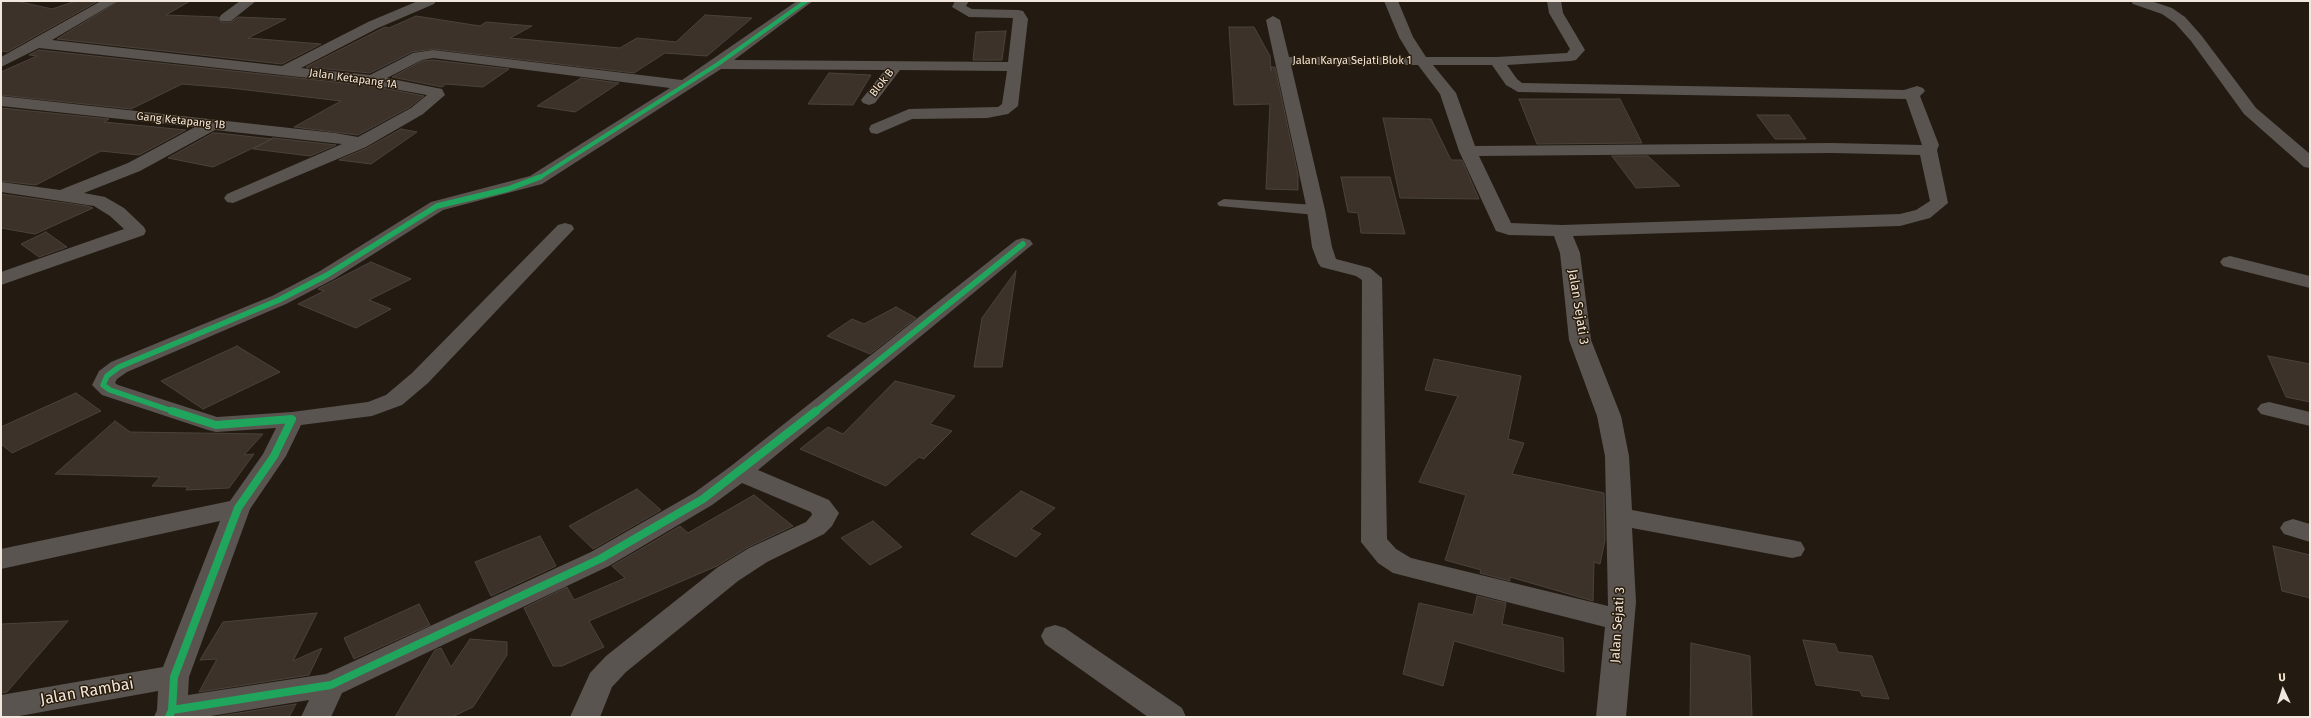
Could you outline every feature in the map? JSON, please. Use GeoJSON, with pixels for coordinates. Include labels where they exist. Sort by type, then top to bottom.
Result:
{"type":"FeatureCollection","features":[{"type":"Feature","properties":{"kind":"street"},"geometry":{"type":"LineString","coordinates":[[1,63],[111,1]]}},
{"type":"Feature","properties":{"kind":"street"},"geometry":{"type":"LineString","coordinates":[[226,18],[249,1]]}},
{"type":"Feature","properties":{"kind":"street"},"geometry":{"type":"LineString","coordinates":[[285,70],[374,25],[429,1]]}},
{"type":"Feature","properties":{"kind":"street"},"geometry":{"type":"LineString","coordinates":[[565,229],[420,378],[394,400],[372,408],[292,419],[216,425],[110,390],[103,385],[106,376],[119,367],[279,300],[327,275],[437,206],[464,198],[508,189],[536,180],[718,64],[806,1]]}},
{"type":"Feature","properties":{"kind":"street"},"geometry":{"type":"LineString","coordinates":[[877,129],[909,114],[987,113],[1002,111],[1010,106],[1021,19],[1018,14],[969,13],[960,7],[962,1]]}},
{"type":"Feature","properties":{"kind":"street"},"geometry":{"type":"LineString","coordinates":[[1391,1],[1406,37],[1421,60],[1448,93],[1468,151],[1503,227],[1513,230],[1562,231],[1900,220],[1923,214],[1939,203],[1928,150],[1931,145],[1915,92],[1535,88],[1518,86],[1511,82],[1497,61]]}},
{"type":"Feature","properties":{"kind":"street","name":"Jalan Karya Sejati Blok 1"},"geometry":{"type":"LineString","coordinates":[[1282,61],[1497,61],[1571,57],[1578,50],[1556,13],[1554,1]]}},
{"type":"Feature","properties":{"kind":"street"},"geometry":{"type":"LineString","coordinates":[[2138,1],[2167,11],[2180,20],[2196,38],[2250,111],[2310,162]]}},
{"type":"Feature","properties":{"kind":"street"},"geometry":{"type":"LineString","coordinates":[[1273,20],[1316,210],[1322,247],[1328,263],[1363,272],[1372,278],[1374,542],[1387,556],[1403,566],[1620,620]]}},
{"type":"Feature","properties":{"kind":"street","name":"Jalan Ketapang 1A"},"geometry":{"type":"LineString","coordinates":[[37,43],[372,80],[436,92],[438,95],[418,111],[360,143],[233,198]]}},
{"type":"Feature","properties":{"kind":"street"},"geometry":{"type":"LineString","coordinates":[[372,80],[418,56],[433,54],[683,85]]}},
{"type":"Feature","properties":{"kind":"street"},"geometry":{"type":"LineString","coordinates":[[718,64],[1016,67]]}},
{"type":"Feature","properties":{"kind":"street","name":"Blok B"},"geometry":{"type":"LineString","coordinates":[[869,100],[896,66]]}},
{"type":"Feature","properties":{"kind":"street","name":"Gang Ketapang 1B"},"geometry":{"type":"LineString","coordinates":[[1,101],[335,138],[360,143]]}},
{"type":"Feature","properties":{"kind":"street"},"geometry":{"type":"LineString","coordinates":[[64,195],[134,167],[213,124]]}},
{"type":"Feature","properties":{"kind":"street"},"geometry":{"type":"LineString","coordinates":[[1468,151],[1832,148],[1928,150]]}},
{"type":"Feature","properties":{"kind":"street"},"geometry":{"type":"LineString","coordinates":[[1,187],[99,201],[117,212],[137,230],[1,279]]}},
{"type":"Feature","properties":{"kind":"street","name":"Jalan Sejati 3"},"geometry":{"type":"LineString","coordinates":[[1562,231],[1570,253],[1580,340],[1609,416],[1617,456],[1622,602],[1611,717]]}},
{"type":"Feature","properties":{"kind":"street"},"geometry":{"type":"LineString","coordinates":[[292,419],[274,456],[238,508],[174,677],[170,714],[331,685],[600,559],[703,499],[740,472],[1023,244]]}},
{"type":"Feature","properties":{"kind":"street"},"geometry":{"type":"LineString","coordinates":[[2230,262],[2310,282]]}},
{"type":"Feature","properties":{"kind":"street"},"geometry":{"type":"LineString","coordinates":[[2269,409],[2310,419]]}},
{"type":"Feature","properties":{"kind":"street"},"geometry":{"type":"LineString","coordinates":[[585,717],[600,680],[616,664],[728,574],[758,555],[815,528],[823,520],[826,514],[820,506],[740,472]]}},
{"type":"Feature","properties":{"kind":"street"},"geometry":{"type":"LineString","coordinates":[[1,559],[238,508]]}},
{"type":"Feature","properties":{"kind":"street"},"geometry":{"type":"LineString","coordinates":[[1619,516],[1792,549]]}},
{"type":"Feature","properties":{"kind":"street"},"geometry":{"type":"LineString","coordinates":[[1055,636],[1171,717]]}},
{"type":"Feature","properties":{"kind":"street","name":"Jalan Rambai"},"geometry":{"type":"LineString","coordinates":[[1,707],[174,677]]}},
{"type":"Feature","properties":{"kind":"street"},"geometry":{"type":"LineString","coordinates":[[316,717],[331,685]]}},
{"type":"Feature","properties":{"kind":"lane"},"geometry":{"type":"LineString","coordinates":[[1224,203],[1316,210]]}},
{"type":"Feature","properties":{"kind":"building"},"geometry":{"type":"Polygon","coordinates":[[[1,1],[16,1],[52,9],[76,1],[98,1],[7,52],[1,51],[1,1]]]}},
{"type":"Feature","properties":{"kind":"building"},"geometry":{"type":"Polygon","coordinates":[[[119,1],[190,1],[166,15],[218,17],[221,22],[231,22],[238,17],[286,19],[248,38],[321,44],[282,64],[57,39],[119,1]]]}},
{"type":"Feature","properties":{"kind":"building"},"geometry":{"type":"Polygon","coordinates":[[[705,15],[752,18],[707,56],[665,53],[634,73],[433,49],[412,52],[370,73],[306,67],[385,27],[389,28],[416,16],[480,26],[486,22],[532,26],[510,38],[620,48],[637,38],[676,42],[705,15]]]}},
{"type":"Feature","properties":{"kind":"building"},"geometry":{"type":"Polygon","coordinates":[[[1229,27],[1254,27],[1270,56],[1271,71],[1271,67],[1275,67],[1298,175],[1298,190],[1266,189],[1270,104],[1234,105],[1229,27]]]}},
{"type":"Feature","properties":{"kind":"building"},"geometry":{"type":"Polygon","coordinates":[[[1006,31],[1002,60],[973,60],[976,32],[1006,31]]]}},
{"type":"Feature","properties":{"kind":"building"},"geometry":{"type":"Polygon","coordinates":[[[39,50],[372,86],[424,96],[410,107],[358,135],[294,127],[341,101],[230,88],[182,84],[131,109],[1,95],[1,72],[37,56],[29,55],[39,50]]]}},
{"type":"Feature","properties":{"kind":"building"},"geometry":{"type":"Polygon","coordinates":[[[433,60],[509,69],[483,87],[446,84],[442,87],[392,77],[422,61],[433,60]]]}},
{"type":"Feature","properties":{"kind":"building"},"geometry":{"type":"Polygon","coordinates":[[[829,73],[871,75],[853,105],[808,104],[829,73]]]}},
{"type":"Feature","properties":{"kind":"building"},"geometry":{"type":"Polygon","coordinates":[[[581,78],[619,83],[575,112],[537,106],[581,78]]]}},
{"type":"Feature","properties":{"kind":"building"},"geometry":{"type":"Polygon","coordinates":[[[1519,99],[1620,99],[1642,143],[1537,144],[1519,99]]]}},
{"type":"Feature","properties":{"kind":"building"},"geometry":{"type":"Polygon","coordinates":[[[1,108],[109,119],[104,122],[186,130],[139,155],[101,151],[36,185],[1,181],[1,108]]]}},
{"type":"Feature","properties":{"kind":"building"},"geometry":{"type":"Polygon","coordinates":[[[1757,115],[1789,115],[1806,139],[1775,139],[1757,115]]]}},
{"type":"Feature","properties":{"kind":"building"},"geometry":{"type":"Polygon","coordinates":[[[1383,118],[1431,119],[1451,160],[1462,160],[1479,199],[1400,198],[1383,118]]]}},
{"type":"Feature","properties":{"kind":"building"},"geometry":{"type":"Polygon","coordinates":[[[401,129],[417,132],[371,164],[339,160],[367,148],[401,129]]]}},
{"type":"Feature","properties":{"kind":"building"},"geometry":{"type":"Polygon","coordinates":[[[213,133],[272,139],[213,167],[168,158],[213,133]]]}},
{"type":"Feature","properties":{"kind":"building"},"geometry":{"type":"Polygon","coordinates":[[[273,138],[336,145],[310,156],[253,149],[273,138]]]}},
{"type":"Feature","properties":{"kind":"building"},"geometry":{"type":"Polygon","coordinates":[[[1612,156],[1648,156],[1680,186],[1636,188],[1612,156]]]}},
{"type":"Feature","properties":{"kind":"building"},"geometry":{"type":"Polygon","coordinates":[[[1341,177],[1390,177],[1405,234],[1361,233],[1358,213],[1348,212],[1341,177]]]}},
{"type":"Feature","properties":{"kind":"building"},"geometry":{"type":"Polygon","coordinates":[[[1,194],[93,208],[35,234],[1,228],[1,194]]]}},
{"type":"Feature","properties":{"kind":"building"},"geometry":{"type":"Polygon","coordinates":[[[46,232],[67,247],[39,257],[21,244],[46,232]]]}},
{"type":"Feature","properties":{"kind":"building"},"geometry":{"type":"Polygon","coordinates":[[[371,262],[411,279],[369,300],[391,309],[356,328],[298,304],[324,291],[318,289],[371,262]]]}},
{"type":"Feature","properties":{"kind":"building"},"geometry":{"type":"Polygon","coordinates":[[[1016,271],[1002,367],[974,367],[982,318],[1016,271]]]}},
{"type":"Feature","properties":{"kind":"building"},"geometry":{"type":"Polygon","coordinates":[[[896,307],[916,318],[870,354],[827,336],[852,319],[864,324],[896,307]]]}},
{"type":"Feature","properties":{"kind":"building"},"geometry":{"type":"Polygon","coordinates":[[[237,346],[280,372],[203,409],[161,381],[237,346]]]}},
{"type":"Feature","properties":{"kind":"building"},"geometry":{"type":"Polygon","coordinates":[[[2268,356],[2310,364],[2310,402],[2286,397],[2268,356]]]}},
{"type":"Feature","properties":{"kind":"building"},"geometry":{"type":"Polygon","coordinates":[[[1434,359],[1521,376],[1508,439],[1524,443],[1512,474],[1604,493],[1605,540],[1600,564],[1594,562],[1593,601],[1510,577],[1510,581],[1480,573],[1481,570],[1445,560],[1466,495],[1419,482],[1458,396],[1425,390],[1434,359]]]}},
{"type":"Feature","properties":{"kind":"building"},"geometry":{"type":"Polygon","coordinates":[[[895,381],[955,396],[930,424],[952,431],[924,459],[919,457],[886,486],[800,449],[828,427],[843,434],[895,381]]]}},
{"type":"Feature","properties":{"kind":"building"},"geometry":{"type":"Polygon","coordinates":[[[76,393],[101,411],[12,453],[1,444],[1,427],[76,393]]]}},
{"type":"Feature","properties":{"kind":"building"},"geometry":{"type":"Polygon","coordinates":[[[115,421],[130,432],[263,434],[244,455],[254,454],[229,488],[186,490],[188,487],[152,486],[160,477],[55,474],[115,421]]]}},
{"type":"Feature","properties":{"kind":"building"},"geometry":{"type":"Polygon","coordinates":[[[637,489],[661,510],[593,549],[569,526],[637,489]]]}},
{"type":"Feature","properties":{"kind":"building"},"geometry":{"type":"Polygon","coordinates":[[[1021,491],[1055,508],[1031,529],[1041,534],[1016,557],[971,534],[1021,491]]]}},
{"type":"Feature","properties":{"kind":"building"},"geometry":{"type":"Polygon","coordinates":[[[754,495],[793,526],[748,547],[717,566],[589,621],[604,647],[562,666],[553,666],[524,608],[567,587],[574,600],[625,578],[612,566],[680,526],[688,533],[754,495]]]}},
{"type":"Feature","properties":{"kind":"building"},"geometry":{"type":"Polygon","coordinates":[[[873,521],[902,547],[870,565],[841,538],[873,521]]]}},
{"type":"Feature","properties":{"kind":"building"},"geometry":{"type":"Polygon","coordinates":[[[540,536],[556,566],[491,596],[475,562],[540,536]]]}},
{"type":"Feature","properties":{"kind":"building"},"geometry":{"type":"Polygon","coordinates":[[[2273,546],[2310,555],[2310,598],[2282,591],[2273,546]]]}},
{"type":"Feature","properties":{"kind":"building"},"geometry":{"type":"Polygon","coordinates":[[[1477,596],[1506,603],[1502,624],[1563,638],[1564,672],[1454,641],[1443,686],[1403,674],[1419,603],[1473,615],[1477,596]]]}},
{"type":"Feature","properties":{"kind":"building"},"geometry":{"type":"Polygon","coordinates":[[[419,604],[430,625],[354,659],[344,638],[419,604]]]}},
{"type":"Feature","properties":{"kind":"building"},"geometry":{"type":"Polygon","coordinates":[[[317,613],[293,661],[322,648],[309,675],[199,692],[217,659],[200,660],[223,622],[317,613]]]}},
{"type":"Feature","properties":{"kind":"building"},"geometry":{"type":"Polygon","coordinates":[[[68,621],[7,692],[1,693],[1,624],[68,621]]]}},
{"type":"Feature","properties":{"kind":"building"},"geometry":{"type":"Polygon","coordinates":[[[470,639],[507,642],[507,655],[473,707],[452,717],[395,717],[435,650],[441,648],[451,667],[470,639]]]}},
{"type":"Feature","properties":{"kind":"building"},"geometry":{"type":"Polygon","coordinates":[[[1803,640],[1835,644],[1838,652],[1872,656],[1889,699],[1862,696],[1860,691],[1816,685],[1803,640]]]}},
{"type":"Feature","properties":{"kind":"building"},"geometry":{"type":"Polygon","coordinates":[[[1691,643],[1750,656],[1752,717],[1690,717],[1691,643]]]}},
{"type":"Feature","properties":{"kind":"building"},"geometry":{"type":"Polygon","coordinates":[[[296,704],[289,717],[214,717],[296,704]]]}},
{"type":"Feature","properties":{"kind":"cycle path"},"geometry":{"type":"LineString","coordinates":[[169,717],[172,710],[174,677],[238,508],[274,456],[292,419],[216,425],[110,390],[103,385],[107,376],[119,367],[279,300],[327,275],[437,206],[464,198],[508,189],[536,180],[718,64],[806,1]]}},
{"type":"Feature","properties":{"kind":"cycle path"},"geometry":{"type":"LineString","coordinates":[[172,710],[331,685],[600,559],[703,499],[740,472],[1023,244]]}}]}
